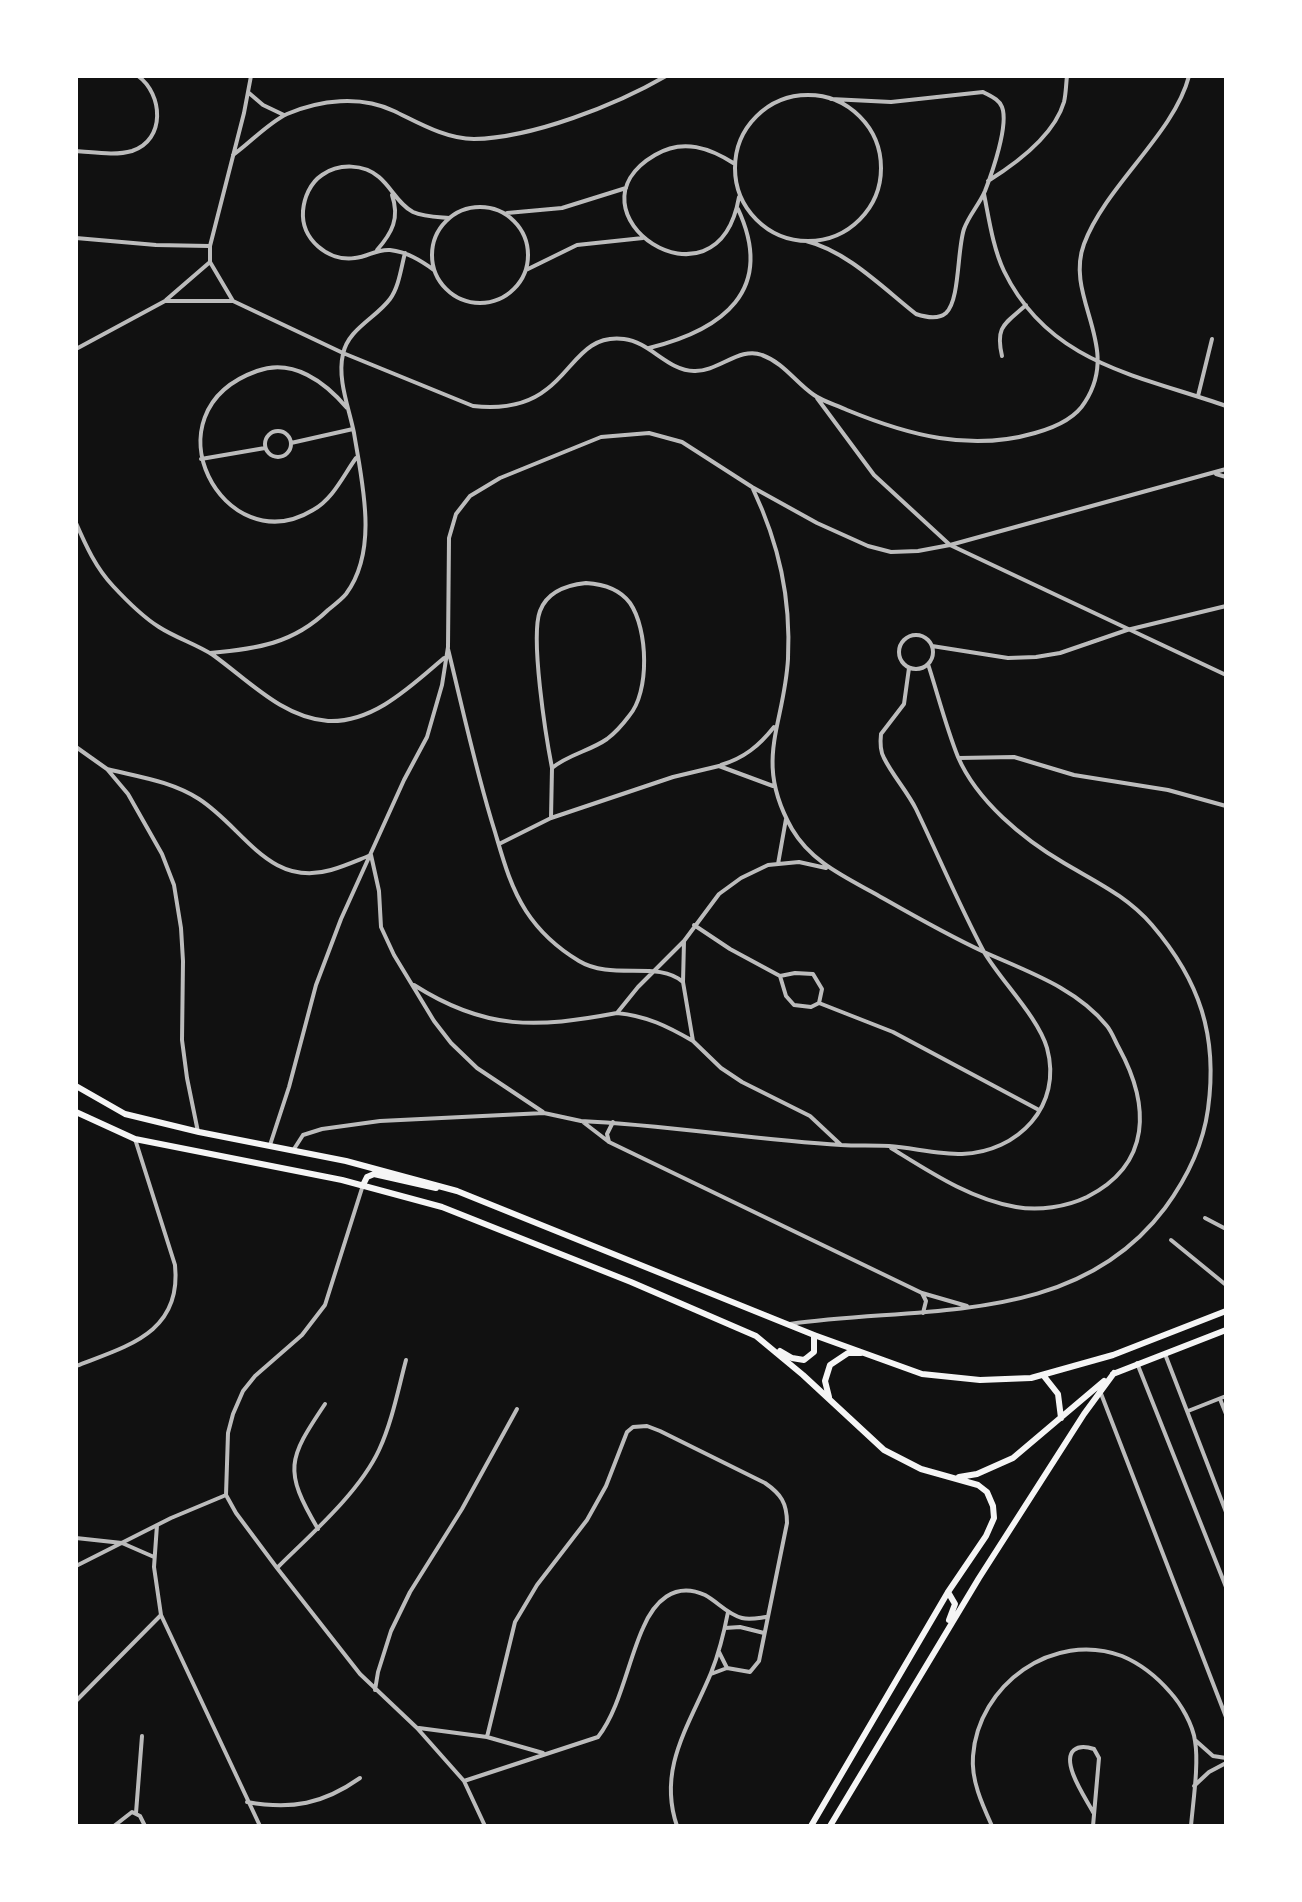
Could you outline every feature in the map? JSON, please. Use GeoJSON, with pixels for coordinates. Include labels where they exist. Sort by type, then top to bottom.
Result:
{"type":"FeatureCollection","features":[{"type":"Feature","properties":{"kind":"main road"},"geometry":{"type":"LineString","coordinates":[[76,1086],[125,1114],[376,1168],[457,1191],[814,1335],[922,1374],[1012,1381],[1043,1375],[1113,1355],[1226,1311]]}},
{"type":"Feature","properties":{"kind":"main road"},"geometry":{"type":"LineString","coordinates":[[76,1112],[135,1139],[363,1185],[442,1207],[631,1282],[763,1341],[792,1358],[804,1360],[814,1352],[814,1335]]}},
{"type":"Feature","properties":{"kind":"main road"},"geometry":{"type":"LineString","coordinates":[[363,1185],[371,1175],[381,1174],[427,1187],[457,1191]]}},
{"type":"Feature","properties":{"kind":"main road"},"geometry":{"type":"LineString","coordinates":[[956,1478],[977,1474],[1013,1458],[1114,1373],[1226,1330]]}},
{"type":"Feature","properties":{"kind":"main road"},"geometry":{"type":"LineString","coordinates":[[763,1341],[884,1450],[921,1469],[978,1485],[987,1492],[993,1506],[994,1518],[986,1536],[948,1592],[811,1826]]}},
{"type":"Feature","properties":{"kind":"main road"},"geometry":{"type":"LineString","coordinates":[[830,1399],[825,1381],[830,1365],[848,1353],[865,1353]]}},
{"type":"Feature","properties":{"kind":"main road"},"geometry":{"type":"LineString","coordinates":[[830,1826],[933,1652],[1114,1373]]}},
{"type":"Feature","properties":{"kind":"main road"},"geometry":{"type":"LineString","coordinates":[[1043,1375],[1058,1394],[1061,1418]]}},
{"type":"Feature","properties":{"kind":"main road"},"geometry":{"type":"LineString","coordinates":[[933,1652],[954,1608],[955,1601],[948,1592]]}},
{"type":"Feature","properties":{"kind":"street"},"geometry":{"type":"LineString","coordinates":[[76,151],[122,153],[136,150],[150,139],[157,124],[158,111],[148,83],[138,76]]}},
{"type":"Feature","properties":{"kind":"street"},"geometry":{"type":"LineString","coordinates":[[233,301],[210,262],[210,246],[251,76]]}},
{"type":"Feature","properties":{"kind":"street"},"geometry":{"type":"LineString","coordinates":[[233,155],[285,115],[325,103],[353,100],[390,109],[449,135],[473,139],[499,136],[596,110],[666,76]]}},
{"type":"Feature","properties":{"kind":"street"},"geometry":{"type":"LineString","coordinates":[[988,181],[1009,168],[1054,121],[1064,102],[1067,76]]}},
{"type":"Feature","properties":{"kind":"street"},"geometry":{"type":"LineString","coordinates":[[815,396],[884,425],[926,437],[967,442],[1011,440],[1048,429],[1073,415],[1085,403],[1100,364],[1080,267],[1083,246],[1115,191],[1185,90],[1189,76]]}},
{"type":"Feature","properties":{"kind":"street"},"geometry":{"type":"LineString","coordinates":[[735,164],[699,147],[681,146],[662,150],[646,160],[633,174],[627,188],[625,207],[631,224],[657,249],[674,254],[700,251],[722,237],[732,223],[737,207],[739,194],[735,164],[741,138],[756,116],[778,101],[805,95],[891,102],[983,92],[995,98],[1002,107],[1003,129],[988,181],[964,228],[959,247],[954,299],[947,312],[939,317],[916,314],[822,245],[784,237],[765,228],[750,213],[739,194]]}},
{"type":"Feature","properties":{"kind":"street"},"geometry":{"type":"LineString","coordinates":[[249,93],[263,105],[285,115]]}},
{"type":"Feature","properties":{"kind":"street"},"geometry":{"type":"LineString","coordinates":[[806,241],[826,239],[845,231],[862,218],[874,201],[880,181],[881,160],[876,140],[865,122],[850,108],[831,99]]}},
{"type":"Feature","properties":{"kind":"street"},"geometry":{"type":"LineString","coordinates":[[390,190],[395,204],[395,219],[390,235],[377,250],[346,259],[330,255],[309,236],[302,217],[310,187],[322,174],[345,166],[370,171],[380,177],[405,206],[417,214],[449,218]]}},
{"type":"Feature","properties":{"kind":"street"},"geometry":{"type":"LineString","coordinates":[[504,213],[523,233],[528,248],[526,270],[511,292],[487,303],[468,302],[455,297],[442,285],[434,270],[433,243],[442,224],[449,218],[476,207],[504,213],[562,208],[627,188]]}},
{"type":"Feature","properties":{"kind":"street"},"geometry":{"type":"LineString","coordinates":[[984,194],[1003,270],[1026,305],[1050,333],[1076,352],[1100,364],[1226,406]]}},
{"type":"Feature","properties":{"kind":"street"},"geometry":{"type":"LineString","coordinates":[[648,348],[699,332],[734,306],[747,279],[750,248],[748,229],[737,207]]}},
{"type":"Feature","properties":{"kind":"street"},"geometry":{"type":"LineString","coordinates":[[76,238],[210,246]]}},
{"type":"Feature","properties":{"kind":"street"},"geometry":{"type":"LineString","coordinates":[[526,270],[577,245],[643,238]]}},
{"type":"Feature","properties":{"kind":"street"},"geometry":{"type":"LineString","coordinates":[[377,250],[405,253],[434,270]]}},
{"type":"Feature","properties":{"kind":"street"},"geometry":{"type":"LineString","coordinates":[[210,653],[254,650],[276,643],[313,624],[346,594],[358,569],[364,542],[365,510],[342,372],[343,353],[352,336],[392,297],[405,253]]}},
{"type":"Feature","properties":{"kind":"street"},"geometry":{"type":"LineString","coordinates":[[76,349],[165,301],[210,262]]}},
{"type":"Feature","properties":{"kind":"street"},"geometry":{"type":"LineString","coordinates":[[165,301],[233,301],[343,353],[473,406],[495,408],[518,404],[549,389],[581,351],[595,342],[611,338],[627,339],[689,371],[717,367],[746,353],[758,353],[776,361],[815,396],[874,475],[950,545],[1226,675]]}},
{"type":"Feature","properties":{"kind":"street"},"geometry":{"type":"LineString","coordinates":[[1002,356],[998,338],[1002,326],[1026,305]]}},
{"type":"Feature","properties":{"kind":"street"},"geometry":{"type":"LineString","coordinates":[[1198,396],[1212,339]]}},
{"type":"Feature","properties":{"kind":"street"},"geometry":{"type":"LineString","coordinates":[[349,410],[330,388],[309,375],[286,368],[262,369],[239,378],[220,393],[206,413],[200,436],[201,459],[223,500],[245,515],[267,520],[291,520],[313,510],[329,497],[357,456]]}},
{"type":"Feature","properties":{"kind":"street"},"geometry":{"type":"LineString","coordinates":[[291,443],[353,429]]}},
{"type":"Feature","properties":{"kind":"street"},"geometry":{"type":"LineString","coordinates":[[275,432],[286,433],[291,443],[287,454],[279,458],[269,454],[266,448],[267,437],[275,432]]}},
{"type":"Feature","properties":{"kind":"street"},"geometry":{"type":"LineString","coordinates":[[270,1145],[316,985],[352,891],[427,737],[442,685],[448,647],[449,538],[456,514],[470,496],[500,478],[601,437],[649,433],[692,447],[752,487],[817,523],[868,546],[891,552],[950,545],[1226,469]]}},
{"type":"Feature","properties":{"kind":"street"},"geometry":{"type":"LineString","coordinates":[[201,459],[266,448]]}},
{"type":"Feature","properties":{"kind":"street"},"geometry":{"type":"LineString","coordinates":[[1213,473],[1226,477]]}},
{"type":"Feature","properties":{"kind":"street"},"geometry":{"type":"LineString","coordinates":[[752,487],[769,522],[781,559],[789,610],[784,692],[771,765],[773,786],[806,847],[829,868],[985,953],[1035,973],[1072,995],[1107,1026],[1132,1071],[1138,1092],[1140,1124],[1134,1150],[1123,1169],[1100,1190],[1079,1201],[1051,1208],[1018,1208],[977,1197],[888,1146]]}},
{"type":"Feature","properties":{"kind":"street"},"geometry":{"type":"LineString","coordinates":[[76,523],[89,553],[113,585],[157,626],[210,653],[298,715],[329,721],[376,709],[402,694],[446,657]]}},
{"type":"Feature","properties":{"kind":"street"},"geometry":{"type":"LineString","coordinates":[[551,818],[552,768],[538,663],[539,612],[557,591],[571,585],[604,585],[621,594],[635,614],[644,667],[643,686],[632,713],[606,740],[565,757],[552,768]]}},
{"type":"Feature","properties":{"kind":"street"},"geometry":{"type":"LineString","coordinates":[[932,646],[1008,658],[1036,657],[1060,653],[1127,630],[1226,606]]}},
{"type":"Feature","properties":{"kind":"street"},"geometry":{"type":"LineString","coordinates":[[916,635],[928,640],[933,652],[928,664],[916,670],[909,668],[898,652],[903,640],[916,635]]}},
{"type":"Feature","properties":{"kind":"street"},"geometry":{"type":"LineString","coordinates":[[448,647],[482,789],[506,872],[527,912],[552,941],[580,962],[600,970],[630,973],[655,971],[675,975],[683,982]]}},
{"type":"Feature","properties":{"kind":"street"},"geometry":{"type":"LineString","coordinates":[[787,1324],[971,1307],[1050,1291],[1081,1279],[1108,1263],[1156,1220],[1177,1192],[1195,1158],[1206,1122],[1212,1058],[1205,1018],[1180,961],[1135,906],[1062,862],[988,803],[959,758],[928,664]]}},
{"type":"Feature","properties":{"kind":"street"},"geometry":{"type":"LineString","coordinates":[[294,1149],[303,1135],[345,1125],[544,1113],[581,1121],[960,1154],[1007,1145],[1027,1129],[1039,1110],[1048,1080],[1047,1048],[985,953],[960,907],[915,808],[883,756],[881,734],[904,704],[909,668]]}},
{"type":"Feature","properties":{"kind":"street"},"geometry":{"type":"LineString","coordinates":[[499,844],[551,818],[673,777],[735,761],[761,744],[776,724]]}},
{"type":"Feature","properties":{"kind":"street"},"geometry":{"type":"LineString","coordinates":[[76,747],[107,769],[128,794],[147,824],[174,885],[182,939],[182,1040],[199,1132]]}},
{"type":"Feature","properties":{"kind":"street"},"geometry":{"type":"LineString","coordinates":[[959,758],[1014,757],[1074,775],[1168,790],[1226,806]]}},
{"type":"Feature","properties":{"kind":"street"},"geometry":{"type":"LineString","coordinates":[[719,766],[773,786]]}},
{"type":"Feature","properties":{"kind":"street"},"geometry":{"type":"LineString","coordinates":[[107,769],[171,784],[197,797],[282,869],[303,874],[330,871],[371,855]]}},
{"type":"Feature","properties":{"kind":"street"},"geometry":{"type":"LineString","coordinates":[[778,864],[787,816]]}},
{"type":"Feature","properties":{"kind":"street"},"geometry":{"type":"LineString","coordinates":[[371,855],[379,891],[381,927],[451,1043],[477,1068],[544,1113]]}},
{"type":"Feature","properties":{"kind":"street"},"geometry":{"type":"LineString","coordinates":[[617,1013],[684,941],[719,894],[741,878],[768,865],[799,862],[829,868]]}},
{"type":"Feature","properties":{"kind":"street"},"geometry":{"type":"LineString","coordinates":[[694,925],[780,976],[813,974],[822,989],[819,1003]]}},
{"type":"Feature","properties":{"kind":"street"},"geometry":{"type":"LineString","coordinates":[[684,941],[683,982],[693,1041]]}},
{"type":"Feature","properties":{"kind":"street"},"geometry":{"type":"LineString","coordinates":[[780,976],[786,996],[794,1005],[811,1007],[819,1003],[893,1032],[1039,1110]]}},
{"type":"Feature","properties":{"kind":"street"},"geometry":{"type":"LineString","coordinates":[[412,983],[436,999],[507,1023],[538,1025],[617,1013],[661,1022],[693,1041],[721,1068],[742,1082],[810,1116],[841,1145]]}},
{"type":"Feature","properties":{"kind":"street"},"geometry":{"type":"LineString","coordinates":[[520,1115],[524,1109],[523,1098]]}},
{"type":"Feature","properties":{"kind":"street"},"geometry":{"type":"LineString","coordinates":[[581,1121],[609,1142],[922,1293],[971,1307]]}},
{"type":"Feature","properties":{"kind":"street"},"geometry":{"type":"LineString","coordinates":[[609,1142],[607,1134],[613,1122]]}},
{"type":"Feature","properties":{"kind":"street"},"geometry":{"type":"LineString","coordinates":[[76,1366],[128,1346],[149,1334],[164,1319],[173,1301],[177,1284],[175,1265],[135,1139]]}},
{"type":"Feature","properties":{"kind":"street"},"geometry":{"type":"LineString","coordinates":[[363,1185],[325,1305],[302,1335],[255,1376],[243,1391],[233,1414],[226,1461],[226,1495],[277,1568],[375,1690],[417,1728],[464,1781],[483,1824],[476,1826]]}},
{"type":"Feature","properties":{"kind":"street"},"geometry":{"type":"LineString","coordinates":[[1205,1218],[1226,1229]]}},
{"type":"Feature","properties":{"kind":"street"},"geometry":{"type":"LineString","coordinates":[[1171,1240],[1226,1285]]}},
{"type":"Feature","properties":{"kind":"street"},"geometry":{"type":"LineString","coordinates":[[922,1293],[926,1301],[923,1313]]}},
{"type":"Feature","properties":{"kind":"street"},"geometry":{"type":"LineString","coordinates":[[1165,1354],[1226,1512]]}},
{"type":"Feature","properties":{"kind":"street"},"geometry":{"type":"LineString","coordinates":[[277,1568],[318,1529],[378,1454],[406,1360]]}},
{"type":"Feature","properties":{"kind":"street"},"geometry":{"type":"LineString","coordinates":[[1137,1363],[1226,1587]]}},
{"type":"Feature","properties":{"kind":"street"},"geometry":{"type":"LineString","coordinates":[[1100,1391],[1226,1717]]}},
{"type":"Feature","properties":{"kind":"street"},"geometry":{"type":"LineString","coordinates":[[1188,1411],[1223,1398],[1226,1414]]}},
{"type":"Feature","properties":{"kind":"street"},"geometry":{"type":"LineString","coordinates":[[318,1529],[299,1494],[292,1461],[301,1439],[325,1404]]}},
{"type":"Feature","properties":{"kind":"street"},"geometry":{"type":"LineString","coordinates":[[375,1690],[391,1631],[410,1592],[462,1509],[517,1409]]}},
{"type":"Feature","properties":{"kind":"street"},"geometry":{"type":"LineString","coordinates":[[487,1737],[515,1622],[537,1585],[587,1520],[606,1486],[627,1432],[633,1427],[647,1426],[660,1431],[765,1483],[785,1501],[787,1523],[759,1661],[750,1672],[727,1668],[711,1674]]}},
{"type":"Feature","properties":{"kind":"street"},"geometry":{"type":"LineString","coordinates":[[76,1566],[157,1525],[226,1495]]}},
{"type":"Feature","properties":{"kind":"street"},"geometry":{"type":"LineString","coordinates":[[157,1525],[154,1557],[161,1615],[260,1826]]}},
{"type":"Feature","properties":{"kind":"street"},"geometry":{"type":"LineString","coordinates":[[76,1538],[122,1543],[154,1557]]}},
{"type":"Feature","properties":{"kind":"street"},"geometry":{"type":"LineString","coordinates":[[464,1781],[598,1737],[604,1729],[642,1629],[652,1608],[663,1597],[688,1590],[704,1595],[742,1618],[767,1616]]}},
{"type":"Feature","properties":{"kind":"street"},"geometry":{"type":"LineString","coordinates":[[677,1826],[669,1791],[671,1769],[677,1746],[719,1652],[728,1612]]}},
{"type":"Feature","properties":{"kind":"street"},"geometry":{"type":"LineString","coordinates":[[76,1701],[161,1615]]}},
{"type":"Feature","properties":{"kind":"street"},"geometry":{"type":"LineString","coordinates":[[740,1627],[742,1618]]}},
{"type":"Feature","properties":{"kind":"street"},"geometry":{"type":"LineString","coordinates":[[725,1628],[740,1627],[764,1633]]}},
{"type":"Feature","properties":{"kind":"street"},"geometry":{"type":"LineString","coordinates":[[992,1826],[977,1789],[973,1757],[975,1738],[982,1716],[993,1698],[1010,1679],[1041,1659],[1079,1651],[1121,1656],[1145,1669],[1175,1698],[1195,1740],[1213,1756],[1226,1760]]}},
{"type":"Feature","properties":{"kind":"street"},"geometry":{"type":"LineString","coordinates":[[719,1652],[727,1668]]}},
{"type":"Feature","properties":{"kind":"street"},"geometry":{"type":"LineString","coordinates":[[417,1728],[487,1737],[545,1754]]}},
{"type":"Feature","properties":{"kind":"street"},"geometry":{"type":"LineString","coordinates":[[142,1736],[136,1813],[145,1826]]}},
{"type":"Feature","properties":{"kind":"street"},"geometry":{"type":"LineString","coordinates":[[1191,1826],[1195,1740]]}},
{"type":"Feature","properties":{"kind":"street"},"geometry":{"type":"LineString","coordinates":[[1093,1812],[1071,1771],[1070,1757],[1074,1750],[1081,1747],[1094,1749],[1099,1758],[1093,1826]]}},
{"type":"Feature","properties":{"kind":"street"},"geometry":{"type":"LineString","coordinates":[[1194,1786],[1226,1760]]}},
{"type":"Feature","properties":{"kind":"street"},"geometry":{"type":"LineString","coordinates":[[247,1802],[271,1806],[317,1801],[339,1793],[360,1778]]}},
{"type":"Feature","properties":{"kind":"street"},"geometry":{"type":"LineString","coordinates":[[114,1826],[126,1814],[136,1813]]}}]}
